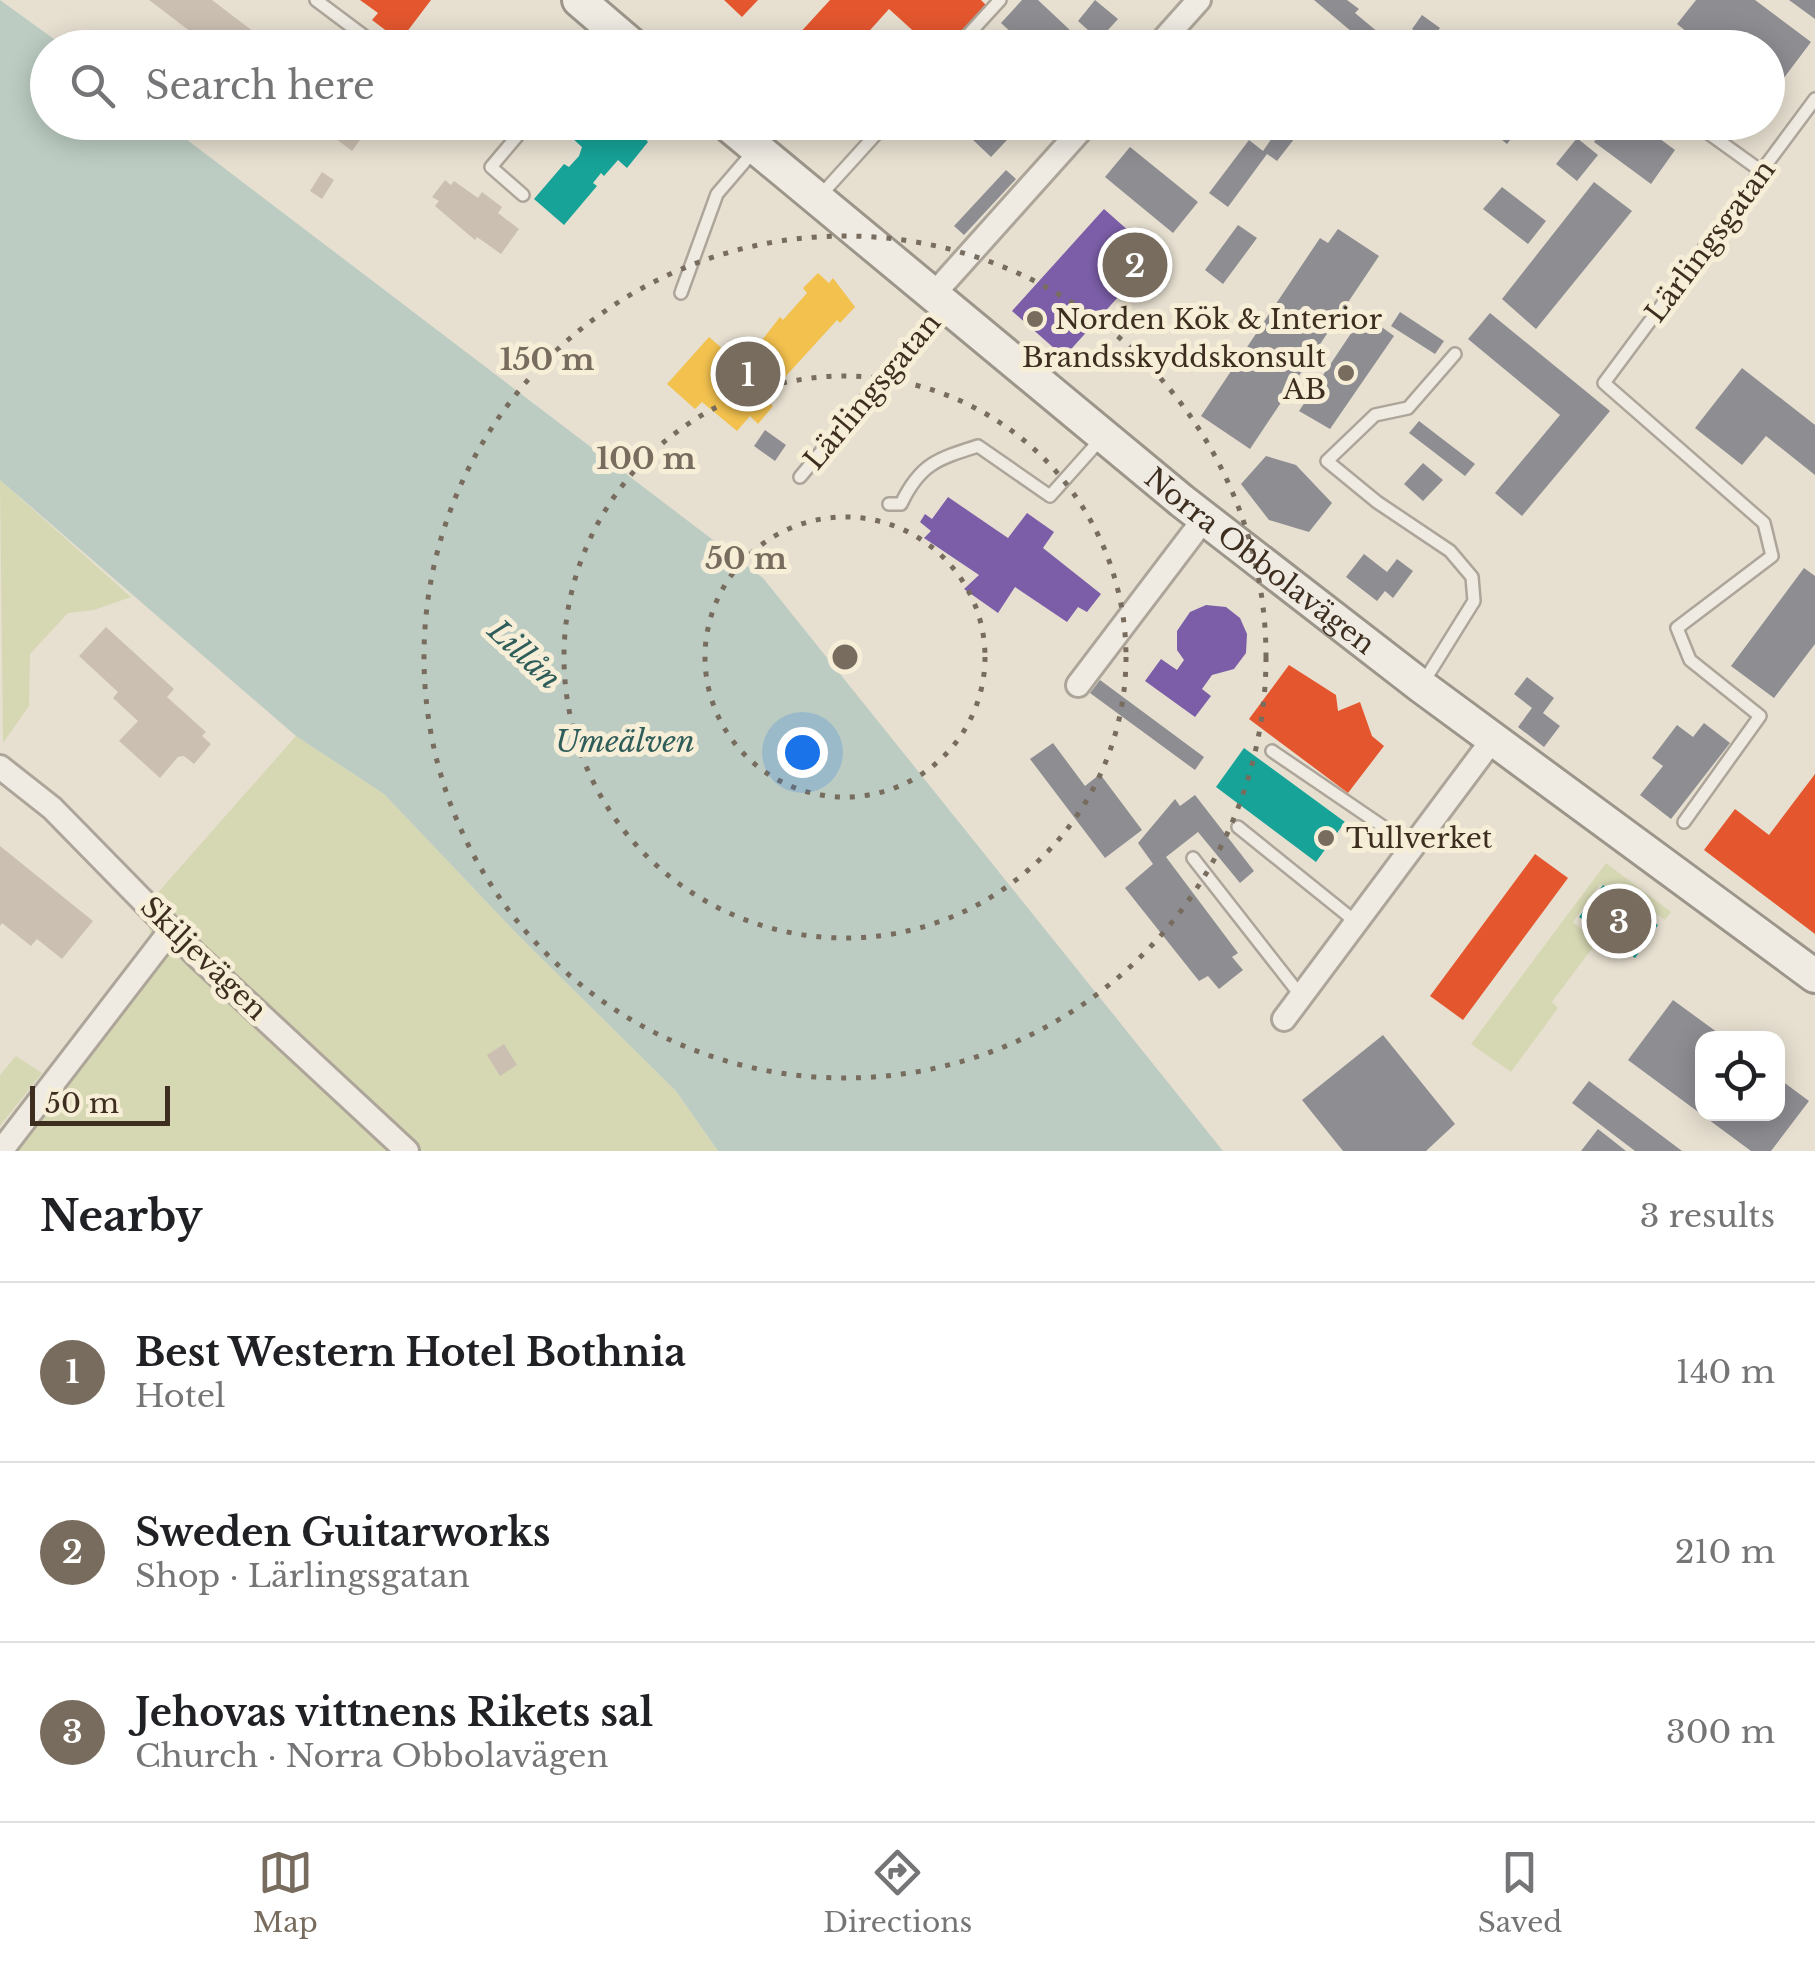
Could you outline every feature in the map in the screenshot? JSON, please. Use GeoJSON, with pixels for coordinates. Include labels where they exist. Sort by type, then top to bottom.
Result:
{"type":"FeatureCollection","features":[{"type":"Feature","properties":{"kind":"street"},"geometry":{"type":"LineString","coordinates":[[579,0],[596,30]]}},
{"type":"Feature","properties":{"kind":"street"},"geometry":{"type":"LineString","coordinates":[[1172,30],[1199,0]]}},
{"type":"Feature","properties":{"kind":"street","name":"Norra Obbolavägen"},"geometry":{"type":"LineString","coordinates":[[746,140],[1204,519],[1420,686],[1815,976]]}},
{"type":"Feature","properties":{"kind":"street","name":"Lärlingsgatan"},"geometry":{"type":"LineString","coordinates":[[938,301],[1073,140]]}},
{"type":"Feature","properties":{"kind":"street"},"geometry":{"type":"LineString","coordinates":[[1078,685],[1204,519]]}},
{"type":"Feature","properties":{"kind":"street"},"geometry":{"type":"LineString","coordinates":[[1284,1019],[1493,739]]}},
{"type":"Feature","properties":{"kind":"street","name":"Skiljevägen"},"geometry":{"type":"LineString","coordinates":[[0,767],[52,808],[171,930],[407,1151]]}},
{"type":"Feature","properties":{"kind":"street"},"geometry":{"type":"LineString","coordinates":[[1,1151],[171,930]]}},
{"type":"Feature","properties":{"kind":"lane"},"geometry":{"type":"LineString","coordinates":[[316,0],[356,30]]}},
{"type":"Feature","properties":{"kind":"lane"},"geometry":{"type":"LineString","coordinates":[[972,30],[1000,0]]}},
{"type":"Feature","properties":{"kind":"lane","name":"Lärlingsgatan"},"geometry":{"type":"LineString","coordinates":[[1785,140],[1815,99]]}},
{"type":"Feature","properties":{"kind":"lane"},"geometry":{"type":"LineString","coordinates":[[513,140],[491,167],[522,195]]}},
{"type":"Feature","properties":{"kind":"lane"},"geometry":{"type":"LineString","coordinates":[[816,200],[871,140]]}},
{"type":"Feature","properties":{"kind":"lane"},"geometry":{"type":"LineString","coordinates":[[1717,140],[1761,172]]}},
{"type":"Feature","properties":{"kind":"lane","name":"Lärlingsgatan"},"geometry":{"type":"LineString","coordinates":[[1684,822],[1760,716],[1690,660],[1677,628],[1772,556],[1764,523],[1604,383],[1785,140]]}},
{"type":"Feature","properties":{"kind":"lane"},"geometry":{"type":"LineString","coordinates":[[682,292],[717,194],[756,149]]}},
{"type":"Feature","properties":{"kind":"lane","name":"Lärlingsgatan"},"geometry":{"type":"LineString","coordinates":[[800,476],[938,301]]}},
{"type":"Feature","properties":{"kind":"lane"},"geometry":{"type":"LineString","coordinates":[[1420,686],[1474,602],[1472,577],[1450,550],[1377,502],[1328,461],[1376,416],[1408,408],[1455,354]]}},
{"type":"Feature","properties":{"kind":"lane"},"geometry":{"type":"LineString","coordinates":[[889,504],[901,504],[915,474],[943,458],[978,446],[1050,496],[1103,436]]}},
{"type":"Feature","properties":{"kind":"lane"},"geometry":{"type":"LineString","coordinates":[[1272,751],[1413,847]]}},
{"type":"Feature","properties":{"kind":"lane"},"geometry":{"type":"LineString","coordinates":[[1238,827],[1356,922]]}},
{"type":"Feature","properties":{"kind":"lane"},"geometry":{"type":"LineString","coordinates":[[1193,858],[1302,996]]}},
{"type":"Feature","properties":{"kind":"green space"},"geometry":{"type":"Polygon","coordinates":[[[0,480],[131,597],[94,610],[68,613],[30,654],[29,706],[3,743],[0,480]]]}},
{"type":"Feature","properties":{"kind":"green space"},"geometry":{"type":"Polygon","coordinates":[[[296,736],[384,794],[520,937],[676,1091],[718,1151],[1,1151],[152,956],[147,905],[296,736]]]}},
{"type":"Feature","properties":{"kind":"green space"},"geometry":{"type":"Polygon","coordinates":[[[1606,863],[1671,912],[1665,920],[1646,907],[1641,912],[1600,884],[1573,922],[1597,942],[1552,1002],[1558,1008],[1511,1072],[1471,1044],[1606,863]]]}},
{"type":"Feature","properties":{"kind":"green space"},"geometry":{"type":"Polygon","coordinates":[[[16,1056],[42,1073],[0,1126],[0,1075],[16,1056]]]}},
{"type":"Feature","properties":{"kind":"water","name":"Umeälven"},"geometry":{"type":"Polygon","coordinates":[[[0,0],[41,30],[30,30],[30,140],[187,140],[763,578],[1223,1151],[718,1151],[676,1091],[520,937],[384,794],[296,736],[0,480],[0,0]]]}},
{"type":"Feature","properties":{"kind":"building: Homes"},"geometry":{"type":"Polygon","coordinates":[[[818,273],[829,283],[833,278],[855,307],[840,323],[837,320],[765,399],[773,406],[758,424],[750,416],[737,431],[702,402],[695,409],[667,384],[709,337],[724,350],[725,357],[731,350],[744,363],[780,317],[783,320],[807,293],[803,288],[818,273]]]}},
{"type":"Feature","properties":{"kind":"building: Shops"},"geometry":{"type":"Polygon","coordinates":[[[360,0],[431,0],[408,30],[385,30],[372,20],[378,13],[360,0]]]}},
{"type":"Feature","properties":{"kind":"building: Shops"},"geometry":{"type":"Polygon","coordinates":[[[724,0],[758,0],[742,17],[724,0]]]}},
{"type":"Feature","properties":{"kind":"building: Shops"},"geometry":{"type":"Polygon","coordinates":[[[830,0],[981,0],[986,5],[963,30],[912,30],[889,9],[870,30],[802,30],[830,0]]]}},
{"type":"Feature","properties":{"kind":"building: Shops"},"geometry":{"type":"Polygon","coordinates":[[[1289,665],[1336,695],[1338,711],[1360,702],[1372,736],[1384,746],[1348,793],[1249,719],[1289,665]]]}},
{"type":"Feature","properties":{"kind":"building: Shops"},"geometry":{"type":"Polygon","coordinates":[[[1815,774],[1815,934],[1704,850],[1735,809],[1769,835],[1815,774]]]}},
{"type":"Feature","properties":{"kind":"building: Shops"},"geometry":{"type":"Polygon","coordinates":[[[1535,854],[1568,878],[1463,1020],[1430,996],[1535,854]]]}},
{"type":"Feature","properties":{"kind":"building: Offices"},"geometry":{"type":"Polygon","coordinates":[[[1104,209],[1156,255],[1064,357],[1012,311],[1104,209]]]}},
{"type":"Feature","properties":{"kind":"building: Offices"},"geometry":{"type":"Polygon","coordinates":[[[948,497],[1008,538],[1027,513],[1054,532],[1043,548],[1101,594],[1087,612],[1078,607],[1067,622],[1015,587],[998,613],[964,589],[979,575],[924,538],[931,531],[920,522],[925,514],[932,519],[948,497]]]}},
{"type":"Feature","properties":{"kind":"building: Offices"},"geometry":{"type":"Polygon","coordinates":[[[1206,605],[1226,607],[1240,618],[1247,634],[1246,653],[1234,669],[1212,675],[1202,689],[1211,696],[1195,717],[1145,681],[1161,659],[1177,670],[1184,660],[1177,650],[1177,631],[1190,612],[1206,605]]]}},
{"type":"Feature","properties":{"kind":"building: Public"},"geometry":{"type":"Polygon","coordinates":[[[574,140],[648,142],[627,168],[618,160],[604,176],[601,173],[593,183],[597,186],[564,225],[534,199],[564,164],[569,167],[582,147],[574,140]]]}},
{"type":"Feature","properties":{"kind":"building: Public"},"geometry":{"type":"Polygon","coordinates":[[[1244,748],[1345,822],[1316,862],[1216,787],[1244,748]]]}},
{"type":"Feature","properties":{"kind":"building: Public"},"geometry":{"type":"Polygon","coordinates":[[[1603,885],[1658,925],[1635,958],[1579,917],[1603,885]]]}},
{"type":"Feature","properties":{"kind":"building: Industry"},"geometry":{"type":"Polygon","coordinates":[[[1022,0],[1038,0],[1070,30],[1009,30],[1001,23],[1022,0]]]}},
{"type":"Feature","properties":{"kind":"building: Industry"},"geometry":{"type":"Polygon","coordinates":[[[1095,0],[1118,19],[1108,30],[1088,30],[1078,21],[1095,0]]]}},
{"type":"Feature","properties":{"kind":"building: Industry"},"geometry":{"type":"Polygon","coordinates":[[[1314,0],[1347,0],[1359,9],[1355,13],[1375,30],[1350,30],[1314,0]]]}},
{"type":"Feature","properties":{"kind":"building: Industry"},"geometry":{"type":"Polygon","coordinates":[[[1696,0],[1755,0],[1811,42],[1785,76],[1785,30],[1684,30],[1677,24],[1696,0]]]}},
{"type":"Feature","properties":{"kind":"building: Industry"},"geometry":{"type":"Polygon","coordinates":[[[1789,0],[1815,0],[1815,19],[1789,0]]]}},
{"type":"Feature","properties":{"kind":"building: Industry"},"geometry":{"type":"Polygon","coordinates":[[[1422,15],[1440,28],[1439,30],[1412,29],[1422,15]]]}},
{"type":"Feature","properties":{"kind":"building: Industry"},"geometry":{"type":"Polygon","coordinates":[[[973,140],[1007,140],[991,157],[973,140]]]}},
{"type":"Feature","properties":{"kind":"building: Industry"},"geometry":{"type":"Polygon","coordinates":[[[1249,140],[1263,151],[1271,140],[1293,140],[1277,161],[1267,154],[1228,207],[1209,193],[1249,140]]]}},
{"type":"Feature","properties":{"kind":"building: Industry"},"geometry":{"type":"Polygon","coordinates":[[[1575,140],[1598,155],[1577,181],[1556,164],[1575,140]]]}},
{"type":"Feature","properties":{"kind":"building: Industry"},"geometry":{"type":"Polygon","coordinates":[[[1661,140],[1675,150],[1651,184],[1594,142],[1661,140]]]}},
{"type":"Feature","properties":{"kind":"building: Industry"},"geometry":{"type":"Polygon","coordinates":[[[1130,147],[1198,202],[1173,233],[1105,177],[1130,147]]]}},
{"type":"Feature","properties":{"kind":"building: Industry"},"geometry":{"type":"Polygon","coordinates":[[[1006,170],[1016,179],[964,235],[954,226],[1006,170]]]}},
{"type":"Feature","properties":{"kind":"building: Industry"},"geometry":{"type":"Polygon","coordinates":[[[1594,182],[1632,211],[1536,329],[1502,299],[1594,182]]]}},
{"type":"Feature","properties":{"kind":"building: Industry"},"geometry":{"type":"Polygon","coordinates":[[[1502,187],[1546,221],[1528,244],[1483,209],[1502,187]]]}},
{"type":"Feature","properties":{"kind":"building: Industry"},"geometry":{"type":"Polygon","coordinates":[[[1238,225],[1257,238],[1223,284],[1205,270],[1238,225]]]}},
{"type":"Feature","properties":{"kind":"building: Industry"},"geometry":{"type":"Polygon","coordinates":[[[1338,229],[1379,256],[1250,449],[1201,416],[1320,238],[1328,243],[1338,229]]]}},
{"type":"Feature","properties":{"kind":"building: Industry"},"geometry":{"type":"Polygon","coordinates":[[[1400,312],[1444,341],[1435,354],[1391,326],[1400,312]]]}},
{"type":"Feature","properties":{"kind":"building: Industry"},"geometry":{"type":"Polygon","coordinates":[[[1490,313],[1610,411],[1522,516],[1495,493],[1560,415],[1468,339],[1490,313]]]}},
{"type":"Feature","properties":{"kind":"building: Industry","name":"Brandsskyddskonsult AB"},"geometry":{"type":"Polygon","coordinates":[[[1364,314],[1394,336],[1330,429],[1299,411],[1364,314]]]}},
{"type":"Feature","properties":{"kind":"building: Industry"},"geometry":{"type":"Polygon","coordinates":[[[1742,368],[1815,425],[1815,475],[1766,436],[1742,465],[1695,428],[1742,368]]]}},
{"type":"Feature","properties":{"kind":"building: Industry"},"geometry":{"type":"Polygon","coordinates":[[[1419,421],[1475,464],[1465,476],[1409,433],[1419,421]]]}},
{"type":"Feature","properties":{"kind":"building: Industry"},"geometry":{"type":"Polygon","coordinates":[[[765,430],[786,445],[775,461],[754,446],[765,430]]]}},
{"type":"Feature","properties":{"kind":"building: Industry"},"geometry":{"type":"Polygon","coordinates":[[[1266,456],[1296,465],[1332,503],[1309,532],[1269,520],[1241,484],[1266,456]]]}},
{"type":"Feature","properties":{"kind":"building: Industry"},"geometry":{"type":"Polygon","coordinates":[[[1423,463],[1443,480],[1423,501],[1404,484],[1423,463]]]}},
{"type":"Feature","properties":{"kind":"building: Industry"},"geometry":{"type":"Polygon","coordinates":[[[1364,554],[1387,572],[1397,559],[1413,571],[1393,598],[1385,591],[1377,601],[1346,577],[1364,554]]]}},
{"type":"Feature","properties":{"kind":"building: Industry"},"geometry":{"type":"Polygon","coordinates":[[[1804,568],[1815,576],[1815,644],[1774,698],[1731,666],[1804,568]]]}},
{"type":"Feature","properties":{"kind":"building: Industry"},"geometry":{"type":"Polygon","coordinates":[[[1527,677],[1554,698],[1543,713],[1560,726],[1544,747],[1518,727],[1532,708],[1514,694],[1527,677]]]}},
{"type":"Feature","properties":{"kind":"building: Industry"},"geometry":{"type":"Polygon","coordinates":[[[1100,680],[1204,757],[1195,770],[1090,693],[1100,680]]]}},
{"type":"Feature","properties":{"kind":"building: Industry"},"geometry":{"type":"Polygon","coordinates":[[[1704,723],[1730,743],[1671,819],[1640,795],[1663,766],[1652,758],[1677,725],[1693,737],[1704,723]]]}},
{"type":"Feature","properties":{"kind":"building: Industry"},"geometry":{"type":"Polygon","coordinates":[[[1053,743],[1085,786],[1100,774],[1142,830],[1105,858],[1030,759],[1053,743]]]}},
{"type":"Feature","properties":{"kind":"building: Industry"},"geometry":{"type":"Polygon","coordinates":[[[1195,795],[1254,871],[1240,883],[1198,832],[1166,857],[1238,953],[1232,957],[1243,970],[1219,989],[1208,976],[1199,981],[1125,888],[1153,864],[1138,843],[1175,799],[1180,806],[1195,795]]]}},
{"type":"Feature","properties":{"kind":"building: Industry"},"geometry":{"type":"Polygon","coordinates":[[[1673,1000],[1715,1031],[1695,1031],[1695,1110],[1628,1060],[1673,1000]]]}},
{"type":"Feature","properties":{"kind":"building: Industry"},"geometry":{"type":"Polygon","coordinates":[[[1383,1035],[1455,1124],[1426,1151],[1343,1151],[1302,1100],[1383,1035]]]}},
{"type":"Feature","properties":{"kind":"building: Industry"},"geometry":{"type":"Polygon","coordinates":[[[1589,1081],[1682,1151],[1635,1151],[1572,1103],[1589,1081]]]}},
{"type":"Feature","properties":{"kind":"building: Industry"},"geometry":{"type":"Polygon","coordinates":[[[1785,1083],[1809,1101],[1771,1151],[1751,1151],[1710,1121],[1785,1121],[1785,1083]]]}},
{"type":"Feature","properties":{"kind":"building: Industry"},"geometry":{"type":"Polygon","coordinates":[[[1598,1129],[1626,1151],[1581,1151],[1598,1129]]]}},
{"type":"Feature","properties":{"kind":"building: Other"},"geometry":{"type":"Polygon","coordinates":[[[149,0],[212,0],[251,30],[188,30],[149,0]]]}},
{"type":"Feature","properties":{"kind":"building: Other"},"geometry":{"type":"Polygon","coordinates":[[[338,140],[360,140],[352,151],[338,140]]]}},
{"type":"Feature","properties":{"kind":"building: Other"},"geometry":{"type":"Polygon","coordinates":[[[322,172],[334,180],[322,199],[310,191],[322,172]]]}},
{"type":"Feature","properties":{"kind":"building: Other"},"geometry":{"type":"Polygon","coordinates":[[[445,180],[451,185],[454,181],[478,198],[482,192],[502,207],[498,213],[519,229],[501,254],[477,237],[475,240],[435,206],[439,201],[432,197],[445,180]]]}},
{"type":"Feature","properties":{"kind":"building: Other"},"geometry":{"type":"Polygon","coordinates":[[[106,627],[174,689],[167,697],[206,732],[202,736],[211,744],[194,764],[184,756],[178,757],[160,778],[119,741],[138,721],[113,698],[118,692],[79,656],[106,627]]]}},
{"type":"Feature","properties":{"kind":"building: Other"},"geometry":{"type":"Polygon","coordinates":[[[0,846],[93,921],[62,959],[37,939],[31,946],[2,923],[0,926],[0,846]]]}},
{"type":"Feature","properties":{"kind":"building: Other"},"geometry":{"type":"Polygon","coordinates":[[[504,1044],[517,1065],[500,1076],[487,1055],[504,1044]]]}},
{"type":"Feature","properties":{"kind":"place","name":"Sweden Guitarworks"},"geometry":{"type":"Point","coordinates":[1135,265]}},
{"type":"Feature","properties":{"kind":"place","name":"Norden Kök & Interior"},"geometry":{"type":"Point","coordinates":[1035,319]}},
{"type":"Feature","properties":{"kind":"place","name":"Brandsskyddskonsult AB"},"geometry":{"type":"Point","coordinates":[1346,373]}},
{"type":"Feature","properties":{"kind":"place","name":"Best Western Hotel Bothnia"},"geometry":{"type":"Point","coordinates":[748,374]}},
{"type":"Feature","properties":{"kind":"place","name":"Tullverket"},"geometry":{"type":"Point","coordinates":[1326,838]}},
{"type":"Feature","properties":{"kind":"place","name":"Jehovas vittnens Rikets sal"},"geometry":{"type":"Point","coordinates":[1619,921]}},
{"type":"Feature","properties":{"kind":"water label","name":"Lillån"},"geometry":{"type":"Point","coordinates":[524,655]}}]}
